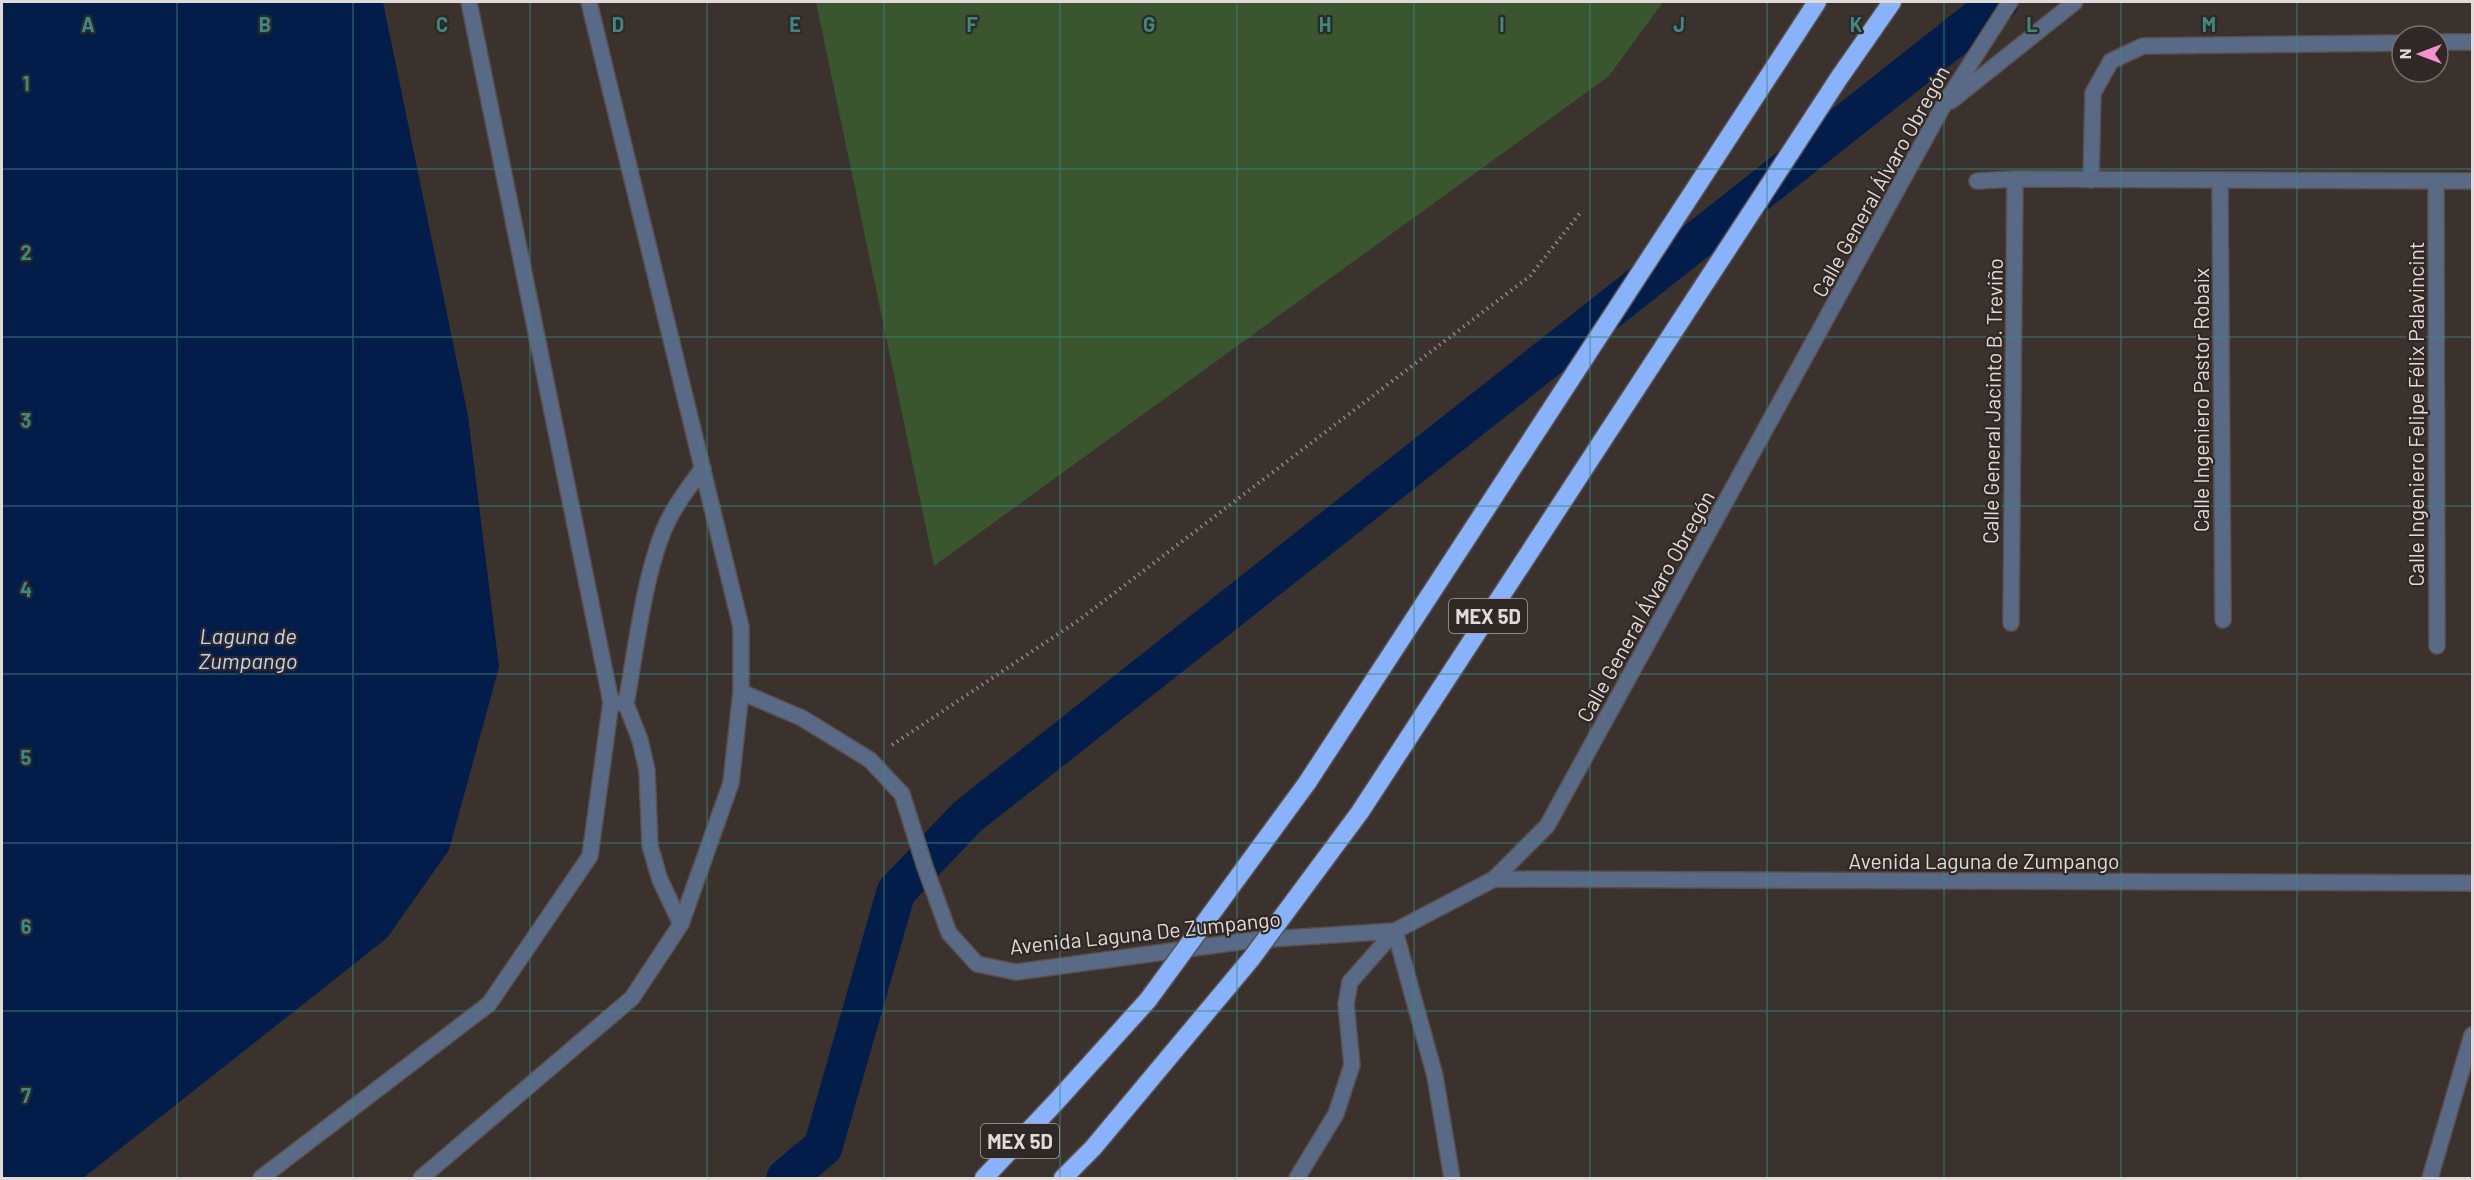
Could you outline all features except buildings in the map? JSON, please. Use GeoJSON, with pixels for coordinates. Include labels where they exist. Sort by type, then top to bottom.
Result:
{"type":"FeatureCollection","features":[{"type":"Feature","properties":{"kind":"highway","name":"MEX 5D"},"geometry":{"type":"LineString","coordinates":[[984,1179],[1148,1000],[1307,783],[1816,2]]}},
{"type":"Feature","properties":{"kind":"highway","name":"MEX 5D"},"geometry":{"type":"LineString","coordinates":[[1063,1179],[1093,1148],[1251,959],[1360,812],[1839,78],[1892,2]]}},
{"type":"Feature","properties":{"kind":"street"},"geometry":{"type":"LineString","coordinates":[[470,2],[618,703],[640,740],[647,770],[650,846],[660,879],[681,924]]}},
{"type":"Feature","properties":{"kind":"street"},"geometry":{"type":"LineString","coordinates":[[421,1179],[632,998],[681,924],[731,783],[741,693],[741,627],[590,2]]}},
{"type":"Feature","properties":{"kind":"street","name":"Calle General Álvaro Obregón"},"geometry":{"type":"LineString","coordinates":[[1297,1179],[1336,1114],[1352,1065],[1346,1004],[1350,982],[1395,930],[1494,879],[1547,826],[1942,108],[2010,2]]}},
{"type":"Feature","properties":{"kind":"street"},"geometry":{"type":"LineString","coordinates":[[1942,108],[2075,2]]}},
{"type":"Feature","properties":{"kind":"street"},"geometry":{"type":"LineString","coordinates":[[2450,42],[2472,42]]}},
{"type":"Feature","properties":{"kind":"street"},"geometry":{"type":"LineString","coordinates":[[2091,180],[2092,93],[2111,61],[2143,46],[2390,43]]}},
{"type":"Feature","properties":{"kind":"street"},"geometry":{"type":"LineString","coordinates":[[1977,181],[2015,179],[2472,181]]}},
{"type":"Feature","properties":{"kind":"street","name":"Calle General Jacinto B. Treviño"},"geometry":{"type":"LineString","coordinates":[[2011,623],[2015,179]]}},
{"type":"Feature","properties":{"kind":"street","name":"Calle Ingeniero Pastor Robaix"},"geometry":{"type":"LineString","coordinates":[[2220,180],[2223,620]]}},
{"type":"Feature","properties":{"kind":"street","name":"Calle Ingeniero Felipe Félix Palavincint"},"geometry":{"type":"LineString","coordinates":[[2436,181],[2437,646]]}},
{"type":"Feature","properties":{"kind":"street"},"geometry":{"type":"LineString","coordinates":[[261,1179],[489,1004],[590,856],[618,703],[648,585],[665,528],[678,502],[703,468]]}},
{"type":"Feature","properties":{"kind":"street"},"geometry":{"type":"LineString","coordinates":[[741,693],[802,718],[870,760]]}},
{"type":"Feature","properties":{"kind":"street","name":"Avenida Laguna De Zumpango"},"geometry":{"type":"LineString","coordinates":[[870,760],[902,794],[925,867],[950,933],[977,964],[1016,972],[1253,940],[1395,930]]}},
{"type":"Feature","properties":{"kind":"street","name":"Avenida Laguna de Zumpango"},"geometry":{"type":"LineString","coordinates":[[1494,879],[2472,883]]}},
{"type":"Feature","properties":{"kind":"street"},"geometry":{"type":"LineString","coordinates":[[1395,930],[1435,1077],[1452,1179]]}},
{"type":"Feature","properties":{"kind":"street"},"geometry":{"type":"LineString","coordinates":[[2430,1179],[2472,1035]]}},
{"type":"Feature","properties":{"kind":"path"},"geometry":{"type":"LineString","coordinates":[[870,760],[1080,620],[1530,276],[1580,213]]}},
{"type":"Feature","properties":{"kind":"green space"},"geometry":{"type":"Polygon","coordinates":[[[816,2],[1663,2],[1609,76],[934,566],[816,2]]]}},
{"type":"Feature","properties":{"kind":"water","name":"Laguna de Zumpango"},"geometry":{"type":"Polygon","coordinates":[[[2,2],[383,2],[468,416],[499,667],[449,850],[387,938],[83,1178],[2,1178],[2,2]]]}},
{"type":"Feature","properties":{"kind":"waterway"},"geometry":{"type":"LineString","coordinates":[[786,1178],[823,1147],[896,892],[967,817],[1999,2]]}}]}
